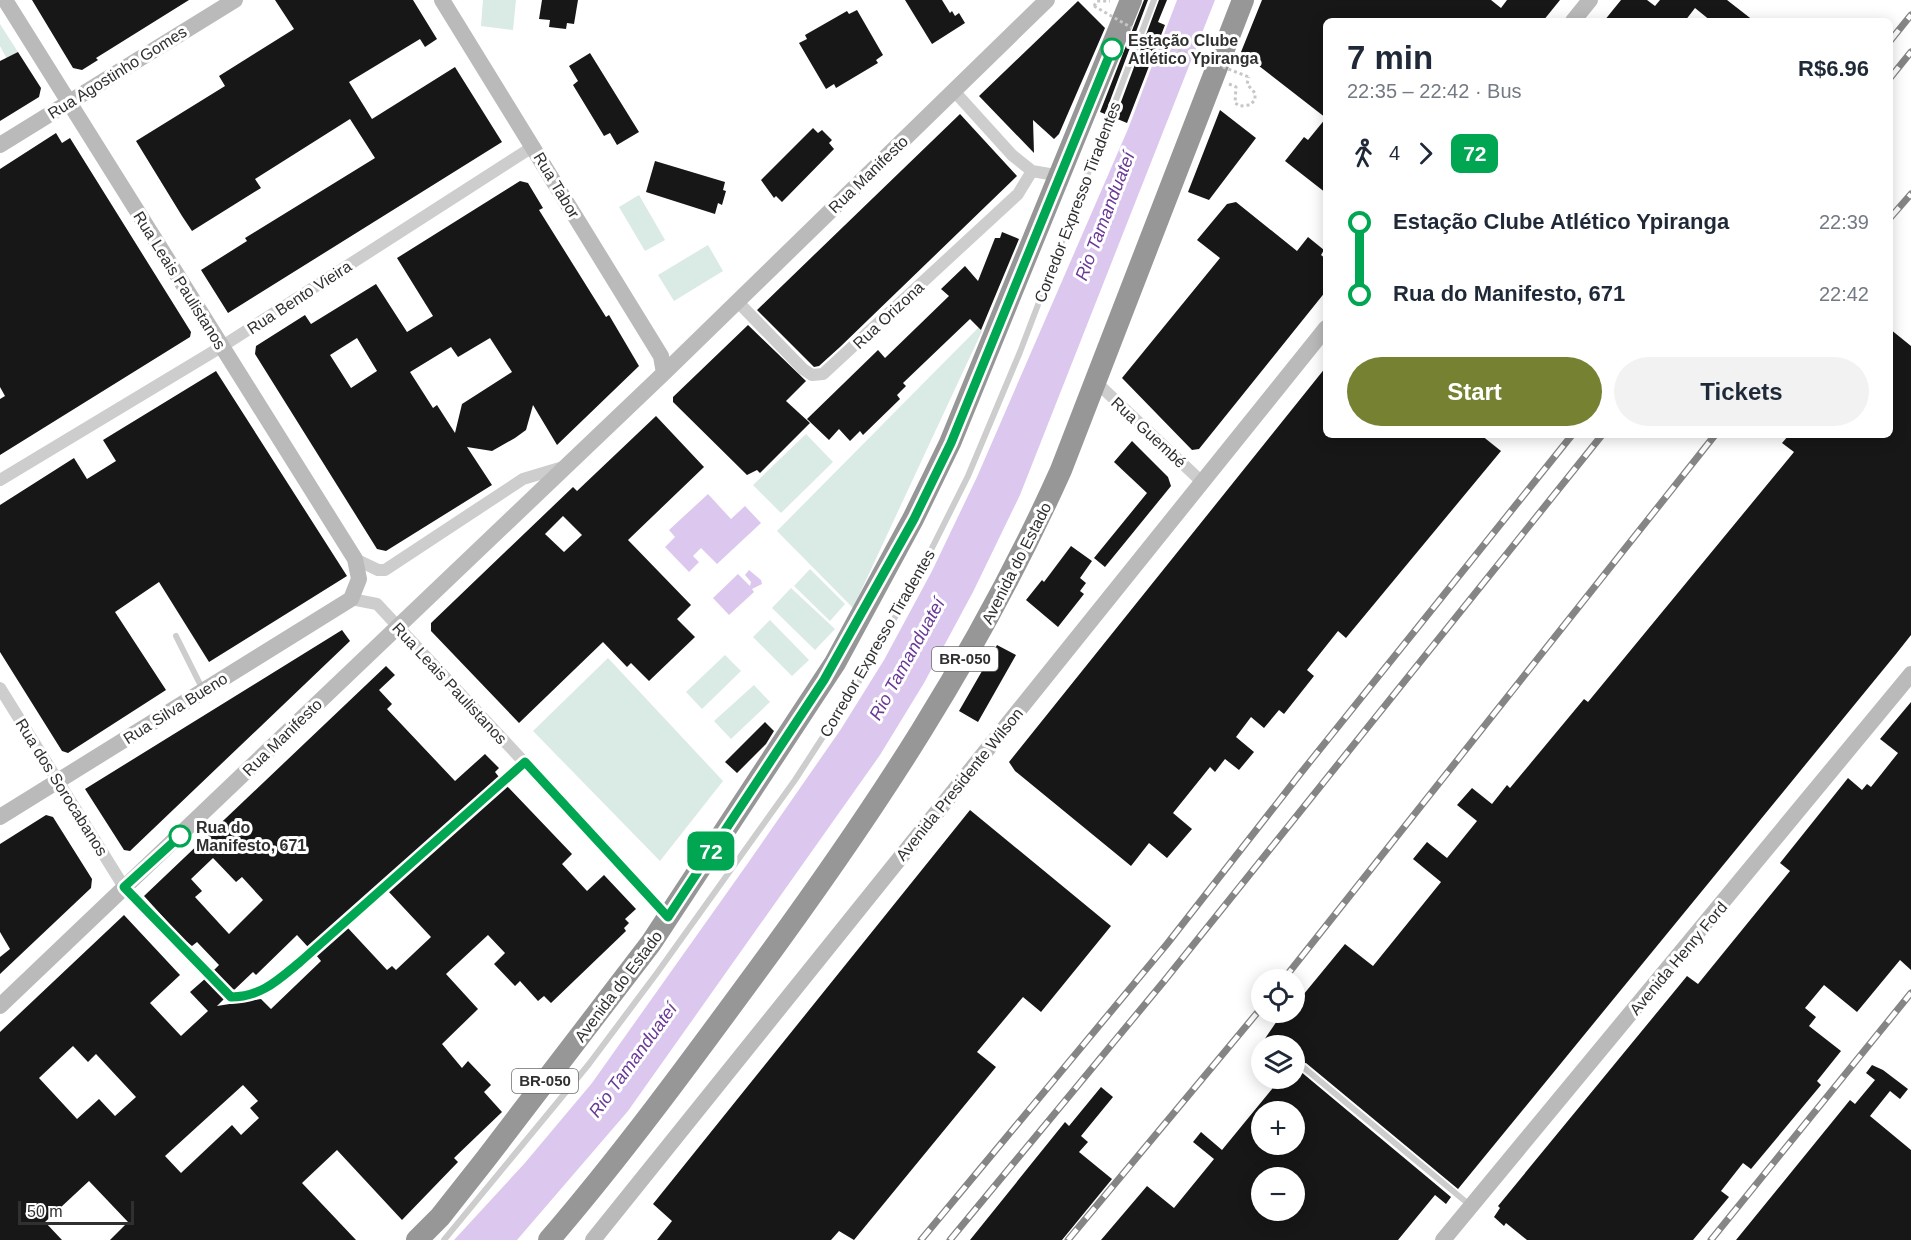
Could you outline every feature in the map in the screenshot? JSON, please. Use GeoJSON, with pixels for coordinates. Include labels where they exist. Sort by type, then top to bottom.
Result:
{"type":"FeatureCollection","features":[{"type":"Feature","properties":{"kind":"highway","name":"Avenida do Estado"},"geometry":{"type":"LineString","coordinates":[[417,1240],[440,1217],[486,1160],[651,943],[828,673],[914,519],[951,443],[1061,176],[1126,0]]}},
{"type":"Feature","properties":{"kind":"highway","name":"Avenida do Estado"},"geometry":{"type":"LineString","coordinates":[[549,1240],[649,1116],[842,854],[925,729],[988,619],[1029,542],[1061,470],[1243,0]]}},
{"type":"Feature","properties":{"kind":"main road","name":"Rua Leais Paulistanos"},"geometry":{"type":"LineString","coordinates":[[5,0],[355,559]]}},
{"type":"Feature","properties":{"kind":"main road","name":"Rua Agostinho Gomes"},"geometry":{"type":"LineString","coordinates":[[0,145],[235,0]]}},
{"type":"Feature","properties":{"kind":"main road","name":"Rua Tabor"},"geometry":{"type":"LineString","coordinates":[[442,0],[534,146],[658,352],[663,362],[664,373]]}},
{"type":"Feature","properties":{"kind":"main road","name":"Rua Manifesto"},"geometry":{"type":"LineString","coordinates":[[0,1006],[664,373],[1047,0]]}},
{"type":"Feature","properties":{"kind":"main road"},"geometry":{"type":"LineString","coordinates":[[1575,18],[1590,0]]}},
{"type":"Feature","properties":{"kind":"main road","name":"Avenida Presidente Wilson"},"geometry":{"type":"LineString","coordinates":[[593,1240],[1323,332]]}},
{"type":"Feature","properties":{"kind":"main road"},"geometry":{"type":"LineString","coordinates":[[658,352],[674,352],[689,348]]}},
{"type":"Feature","properties":{"kind":"main road"},"geometry":{"type":"LineString","coordinates":[[351,599],[359,579],[355,559]]}},
{"type":"Feature","properties":{"kind":"main road","name":"Rua Silva Bueno"},"geometry":{"type":"LineString","coordinates":[[0,817],[351,599]]}},
{"type":"Feature","properties":{"kind":"main road","name":"Avenida Henry Ford"},"geometry":{"type":"LineString","coordinates":[[1443,1240],[1911,674]]}},
{"type":"Feature","properties":{"kind":"street"},"geometry":{"type":"LineString","coordinates":[[954,91],[1012,155],[1032,171],[1061,176]]}},
{"type":"Feature","properties":{"kind":"street","name":"Rua Bento Vieira"},"geometry":{"type":"LineString","coordinates":[[0,480],[221,347],[534,146]]}},
{"type":"Feature","properties":{"kind":"street","name":"Rua Orizona"},"geometry":{"type":"LineString","coordinates":[[737,301],[803,369],[817,376],[823,374],[1018,194],[1032,171]]}},
{"type":"Feature","properties":{"kind":"street","name":"Rua Guembé"},"geometry":{"type":"LineString","coordinates":[[1095,381],[1202,482]]}},
{"type":"Feature","properties":{"kind":"street","name":"Rua Manifesto"},"geometry":{"type":"LineString","coordinates":[[355,559],[378,570],[390,568],[523,479],[563,467]]}},
{"type":"Feature","properties":{"kind":"street","name":"Rua Leais Paulistanos"},"geometry":{"type":"LineString","coordinates":[[351,599],[376,604],[668,917]]}},
{"type":"Feature","properties":{"kind":"street","name":"Rua dos Sorocabanos"},"geometry":{"type":"LineString","coordinates":[[0,688],[124,887]]}},
{"type":"Feature","properties":{"kind":"lane","name":"Corredor Expresso Tiradentes"},"geometry":{"type":"LineString","coordinates":[[444,1240],[589,1064],[657,973],[795,780],[858,683],[916,580],[968,476],[1020,352],[1154,0]]}},
{"type":"Feature","properties":{"kind":"lane"},"geometry":{"type":"LineString","coordinates":[[176,636],[204,690]]}},
{"type":"Feature","properties":{"kind":"lane"},"geometry":{"type":"LineString","coordinates":[[124,887],[231,997],[247,997],[266,989],[300,962],[525,762]]}},
{"type":"Feature","properties":{"kind":"lane"},"geometry":{"type":"LineString","coordinates":[[1305,1069],[1471,1206]]}},
{"type":"Feature","properties":{"kind":"path"},"geometry":{"type":"LineString","coordinates":[[1126,0],[1103,3],[1097,1],[1094,6],[1133,28]]}},
{"type":"Feature","properties":{"kind":"path"},"geometry":{"type":"LineString","coordinates":[[1143,34],[1249,77],[1247,84],[1255,93],[1255,100],[1250,105],[1240,106],[1235,103],[1236,87]]}},
{"type":"Feature","properties":{"kind":"shaded area"},"geometry":{"type":"Polygon","coordinates":[[[483,0],[516,0],[513,30],[481,26],[483,0]]]}},
{"type":"Feature","properties":{"kind":"shaded area"},"geometry":{"type":"Polygon","coordinates":[[[0,24],[18,52],[7,59],[0,46],[0,24]]]}},
{"type":"Feature","properties":{"kind":"shaded area"},"geometry":{"type":"Polygon","coordinates":[[[639,195],[665,240],[645,251],[619,207],[639,195]]]}},
{"type":"Feature","properties":{"kind":"shaded area"},"geometry":{"type":"Polygon","coordinates":[[[708,245],[723,271],[674,301],[658,275],[708,245]]]}},
{"type":"Feature","properties":{"kind":"shaded area"},"geometry":{"type":"Polygon","coordinates":[[[979,327],[982,331],[853,608],[777,531],[979,327]]]}},
{"type":"Feature","properties":{"kind":"shaded area"},"geometry":{"type":"Polygon","coordinates":[[[806,434],[833,462],[781,513],[753,485],[806,434]]]}},
{"type":"Feature","properties":{"kind":"shaded area"},"geometry":{"type":"Polygon","coordinates":[[[810,569],[845,604],[830,621],[794,586],[810,569]]]}},
{"type":"Feature","properties":{"kind":"shaded area"},"geometry":{"type":"Polygon","coordinates":[[[791,588],[835,629],[815,650],[772,608],[791,588]]]}},
{"type":"Feature","properties":{"kind":"shaded area"},"geometry":{"type":"Polygon","coordinates":[[[770,620],[809,660],[792,676],[753,637],[770,620]]]}},
{"type":"Feature","properties":{"kind":"shaded area"},"geometry":{"type":"Polygon","coordinates":[[[725,655],[741,671],[702,709],[686,692],[725,655]]]}},
{"type":"Feature","properties":{"kind":"shaded area"},"geometry":{"type":"Polygon","coordinates":[[[608,658],[723,781],[660,861],[533,731],[608,658]]]}},
{"type":"Feature","properties":{"kind":"shaded area"},"geometry":{"type":"Polygon","coordinates":[[[754,685],[770,702],[731,739],[714,721],[754,685]]]}},
{"type":"Feature","properties":{"kind":"water","name":"Rio Tamanduateí"},"geometry":{"type":"Polygon","coordinates":[[[1177,0],[1215,0],[1020,495],[973,592],[924,683],[880,755],[628,1111],[517,1240],[454,1240],[524,1164],[592,1083],[841,729],[884,660],[932,571],[977,477],[1128,129],[1177,0]]]}},
{"type":"Feature","properties":{"kind":"water"},"geometry":{"type":"Polygon","coordinates":[[[708,494],[731,519],[745,506],[761,523],[717,564],[701,548],[693,556],[699,562],[689,572],[665,547],[675,537],[669,530],[708,494]]]}},
{"type":"Feature","properties":{"kind":"water"},"geometry":{"type":"Polygon","coordinates":[[[749,570],[761,580],[762,584],[752,589],[754,592],[729,615],[713,598],[738,574],[750,586],[751,582],[745,575],[749,570]]]}},
{"type":"Feature","properties":{"kind":"building"},"geometry":{"type":"Polygon","coordinates":[[[32,0],[189,0],[96,58],[98,60],[82,70],[73,68],[32,0]]]}},
{"type":"Feature","properties":{"kind":"building"},"geometry":{"type":"Polygon","coordinates":[[[275,0],[413,0],[437,39],[425,47],[420,39],[349,82],[372,119],[455,67],[502,142],[228,313],[201,270],[247,241],[245,238],[375,158],[350,119],[255,179],[261,188],[192,231],[182,216],[136,141],[225,86],[219,76],[294,29],[275,0]]]}},
{"type":"Feature","properties":{"kind":"building"},"geometry":{"type":"Polygon","coordinates":[[[542,0],[578,0],[574,24],[567,23],[566,29],[549,27],[550,20],[539,19],[542,0]]]}},
{"type":"Feature","properties":{"kind":"building"},"geometry":{"type":"Polygon","coordinates":[[[905,0],[942,0],[950,13],[952,11],[955,16],[959,13],[965,23],[932,44],[905,0]]]}},
{"type":"Feature","properties":{"kind":"building"},"geometry":{"type":"Polygon","coordinates":[[[1144,0],[1148,0],[1105,114],[1100,112],[1144,0]]]}},
{"type":"Feature","properties":{"kind":"building"},"geometry":{"type":"Polygon","coordinates":[[[1159,0],[1167,0],[1158,22],[1165,25],[1127,123],[1115,118],[1159,0]]]}},
{"type":"Feature","properties":{"kind":"building"},"geometry":{"type":"Polygon","coordinates":[[[1262,0],[1491,0],[1501,8],[1507,0],[1560,0],[1545,18],[1323,18],[1323,116],[1241,52],[1262,0]]]}},
{"type":"Feature","properties":{"kind":"building"},"geometry":{"type":"Polygon","coordinates":[[[1621,0],[1647,0],[1655,6],[1660,0],[1727,0],[1750,18],[1707,18],[1695,8],[1687,18],[1606,18],[1621,0]]]}},
{"type":"Feature","properties":{"kind":"building"},"geometry":{"type":"Polygon","coordinates":[[[1078,1],[1105,28],[1059,134],[1054,139],[1033,120],[1034,153],[979,96],[1078,1]]]}},
{"type":"Feature","properties":{"kind":"building"},"geometry":{"type":"Polygon","coordinates":[[[857,10],[883,55],[876,60],[878,63],[836,88],[834,84],[826,89],[799,43],[807,39],[805,35],[847,11],[849,14],[857,10]]]}},
{"type":"Feature","properties":{"kind":"building"},"geometry":{"type":"Polygon","coordinates":[[[18,52],[41,88],[39,97],[0,121],[0,61],[18,52]]]}},
{"type":"Feature","properties":{"kind":"building"},"geometry":{"type":"Polygon","coordinates":[[[590,53],[639,132],[617,145],[610,133],[604,136],[573,85],[578,81],[569,66],[590,53]]]}},
{"type":"Feature","properties":{"kind":"building"},"geometry":{"type":"Polygon","coordinates":[[[1220,110],[1256,138],[1209,200],[1188,192],[1220,110]]]}},
{"type":"Feature","properties":{"kind":"building"},"geometry":{"type":"Polygon","coordinates":[[[960,114],[1017,176],[840,347],[819,366],[814,367],[757,310],[960,114]]]}},
{"type":"Feature","properties":{"kind":"building"},"geometry":{"type":"Polygon","coordinates":[[[1323,122],[1323,191],[1285,161],[1304,137],[1308,140],[1323,122]]]}},
{"type":"Feature","properties":{"kind":"building"},"geometry":{"type":"Polygon","coordinates":[[[813,128],[818,133],[822,130],[832,140],[829,143],[834,149],[782,202],[776,196],[774,198],[761,180],[813,128]]]}},
{"type":"Feature","properties":{"kind":"building"},"geometry":{"type":"Polygon","coordinates":[[[56,133],[62,143],[70,138],[191,332],[190,337],[0,455],[0,399],[5,396],[0,387],[0,169],[56,133]]]}},
{"type":"Feature","properties":{"kind":"building"},"geometry":{"type":"Polygon","coordinates":[[[655,161],[725,182],[723,190],[726,191],[722,205],[718,203],[715,214],[646,192],[655,161]]]}},
{"type":"Feature","properties":{"kind":"building"},"geometry":{"type":"Polygon","coordinates":[[[520,181],[528,183],[543,208],[539,210],[606,317],[609,315],[639,366],[557,445],[533,405],[526,430],[515,438],[492,451],[467,447],[492,485],[386,551],[377,549],[255,354],[256,346],[305,315],[311,324],[376,284],[407,332],[433,316],[397,258],[520,181]],[[357,338],[330,355],[351,388],[377,371],[357,338]],[[490,338],[458,357],[451,347],[410,372],[433,408],[437,405],[455,433],[462,404],[512,372],[490,338]]]}},
{"type":"Feature","properties":{"kind":"building"},"geometry":{"type":"Polygon","coordinates":[[[1236,202],[1297,251],[1308,237],[1323,249],[1321,255],[1323,257],[1323,295],[1199,449],[1192,450],[1122,378],[1220,258],[1197,240],[1227,204],[1236,202]]]}},
{"type":"Feature","properties":{"kind":"building"},"geometry":{"type":"Polygon","coordinates":[[[1002,232],[1019,239],[981,330],[970,319],[903,383],[906,386],[897,395],[900,399],[863,435],[860,431],[850,441],[839,429],[829,440],[807,419],[878,350],[885,358],[949,296],[941,289],[965,266],[978,281],[995,238],[1000,238],[1002,232]]]}},
{"type":"Feature","properties":{"kind":"building"},"geometry":{"type":"Polygon","coordinates":[[[748,325],[806,381],[786,401],[810,423],[760,473],[757,470],[747,475],[673,402],[673,397],[748,325]]]}},
{"type":"Feature","properties":{"kind":"building"},"geometry":{"type":"Polygon","coordinates":[[[1893,331],[1911,346],[1911,635],[1458,1189],[1305,1063],[1305,1035],[1267,1035],[1276,1023],[1305,1023],[1305,993],[1345,944],[1373,966],[1441,882],[1413,859],[1427,842],[1447,858],[1477,821],[1457,805],[1472,788],[1492,804],[1507,785],[1510,788],[1584,699],[1588,702],[1794,452],[1782,443],[1786,438],[1893,438],[1893,331]]]}},
{"type":"Feature","properties":{"kind":"building"},"geometry":{"type":"Polygon","coordinates":[[[216,371],[347,576],[209,662],[159,582],[115,612],[166,690],[68,753],[62,751],[0,652],[0,505],[74,458],[87,479],[116,461],[103,440],[216,371]]]}},
{"type":"Feature","properties":{"kind":"building"},"geometry":{"type":"Polygon","coordinates":[[[1323,371],[1323,438],[1485,438],[1501,451],[1346,638],[1338,631],[1307,670],[1314,676],[1284,714],[1279,710],[1264,728],[1251,717],[1236,737],[1254,752],[1239,770],[1225,759],[1215,772],[1210,767],[1173,813],[1192,829],[1167,858],[1149,843],[1131,866],[1015,771],[1009,762],[1323,371]]]}},
{"type":"Feature","properties":{"kind":"building"},"geometry":{"type":"Polygon","coordinates":[[[656,416],[704,467],[628,540],[691,605],[677,619],[695,637],[649,681],[631,663],[627,667],[603,642],[519,723],[431,631],[431,623],[573,487],[577,491],[656,416]],[[563,516],[545,534],[564,552],[582,535],[563,516]]]}},
{"type":"Feature","properties":{"kind":"building"},"geometry":{"type":"Polygon","coordinates":[[[1132,441],[1168,477],[1171,486],[1105,567],[1094,558],[1147,493],[1114,462],[1132,441]]]}},
{"type":"Feature","properties":{"kind":"building"},"geometry":{"type":"Polygon","coordinates":[[[1071,546],[1092,561],[1080,578],[1086,583],[1080,591],[1084,594],[1058,627],[1026,600],[1042,580],[1044,582],[1071,546]]]}},
{"type":"Feature","properties":{"kind":"building"},"geometry":{"type":"Polygon","coordinates":[[[342,630],[350,641],[130,851],[124,850],[85,789],[342,630]]]}},
{"type":"Feature","properties":{"kind":"building"},"geometry":{"type":"Polygon","coordinates":[[[997,645],[1016,655],[978,722],[959,711],[997,645]]]}},
{"type":"Feature","properties":{"kind":"building"},"geometry":{"type":"Polygon","coordinates":[[[386,666],[395,675],[379,690],[392,704],[387,709],[455,781],[485,754],[499,768],[495,772],[499,777],[308,947],[297,935],[256,975],[253,972],[233,991],[214,970],[219,965],[197,942],[192,946],[184,940],[144,896],[386,666]],[[213,858],[191,879],[202,891],[195,897],[229,934],[263,900],[242,877],[236,882],[213,858]]]}},
{"type":"Feature","properties":{"kind":"building"},"geometry":{"type":"Polygon","coordinates":[[[1911,702],[1911,970],[1900,960],[1857,1012],[1824,985],[1805,1008],[1816,1017],[1809,1026],[1841,1051],[1817,1081],[1821,1085],[1751,1169],[1743,1163],[1721,1191],[1729,1197],[1693,1240],[1527,1240],[1506,1223],[1504,1226],[1494,1217],[1500,1208],[1498,1206],[1687,976],[1698,984],[1790,871],[1780,863],[1848,778],[1862,790],[1867,784],[1871,787],[1898,753],[1880,739],[1911,702]]]}},
{"type":"Feature","properties":{"kind":"building"},"geometry":{"type":"Polygon","coordinates":[[[765,722],[774,731],[766,744],[737,773],[725,762],[765,722]]]}},
{"type":"Feature","properties":{"kind":"building"},"geometry":{"type":"Polygon","coordinates":[[[506,785],[572,854],[562,864],[587,891],[604,875],[636,909],[625,919],[629,923],[624,928],[626,931],[551,1003],[544,996],[538,1001],[520,981],[515,986],[494,964],[505,953],[488,935],[446,974],[478,1009],[442,1044],[462,1068],[468,1061],[491,1085],[484,1092],[502,1112],[454,1158],[458,1162],[402,1220],[337,1150],[302,1183],[356,1240],[110,1240],[128,1222],[89,1181],[45,1222],[62,1240],[0,1240],[0,1032],[124,915],[180,975],[150,1003],[181,1036],[208,1011],[190,992],[206,978],[225,998],[217,1006],[261,999],[271,1009],[321,961],[316,955],[347,927],[387,970],[392,966],[396,970],[431,937],[388,891],[506,785]],[[73,1046],[39,1078],[77,1119],[99,1099],[115,1116],[136,1097],[96,1054],[88,1062],[73,1046]],[[243,1085],[165,1156],[181,1173],[232,1125],[241,1135],[259,1118],[250,1108],[258,1101],[243,1085]]]}},
{"type":"Feature","properties":{"kind":"building"},"geometry":{"type":"Polygon","coordinates":[[[970,810],[1111,926],[1041,1012],[1023,997],[977,1052],[996,1067],[854,1240],[839,1231],[831,1240],[657,1240],[672,1221],[653,1204],[970,810]]]}},
{"type":"Feature","properties":{"kind":"building"},"geometry":{"type":"Polygon","coordinates":[[[46,815],[53,817],[92,879],[91,888],[0,974],[0,957],[10,949],[0,932],[0,844],[46,815]]]}},
{"type":"Feature","properties":{"kind":"building"},"geometry":{"type":"Polygon","coordinates":[[[1872,1065],[1883,1070],[1908,1089],[1900,1099],[1890,1091],[1870,1116],[1911,1150],[1911,1240],[1736,1240],[1850,1100],[1855,1104],[1875,1080],[1866,1073],[1872,1065]]]}},
{"type":"Feature","properties":{"kind":"building"},"geometry":{"type":"Polygon","coordinates":[[[1305,1075],[1451,1197],[1446,1204],[1435,1195],[1398,1240],[1101,1240],[1147,1186],[1174,1208],[1214,1159],[1193,1142],[1201,1132],[1222,1150],[1251,1115],[1251,1155],[1305,1155],[1305,1101],[1262,1101],[1272,1089],[1305,1089],[1305,1075]]]}},
{"type":"Feature","properties":{"kind":"building"},"geometry":{"type":"Polygon","coordinates":[[[1101,1087],[1113,1097],[1081,1136],[1088,1142],[1079,1152],[1112,1179],[1062,1240],[970,1240],[1065,1122],[1069,1126],[1101,1087]]]}},
{"type":"Feature","properties":{"kind":"railway"},"geometry":{"type":"LineString","coordinates":[[1893,37],[1911,15]]}},
{"type":"Feature","properties":{"kind":"railway"},"geometry":{"type":"LineString","coordinates":[[1893,74],[1911,52]]}},
{"type":"Feature","properties":{"kind":"railway"},"geometry":{"type":"LineString","coordinates":[[1893,215],[1911,194]]}},
{"type":"Feature","properties":{"kind":"railway"},"geometry":{"type":"LineString","coordinates":[[921,1240],[1167,944],[1570,438]]}},
{"type":"Feature","properties":{"kind":"railway"},"geometry":{"type":"LineString","coordinates":[[950,1240],[1165,980],[1600,438]]}},
{"type":"Feature","properties":{"kind":"railway"},"geometry":{"type":"LineString","coordinates":[[1292,969],[1713,438]]}},
{"type":"Feature","properties":{"kind":"railway"},"geometry":{"type":"LineString","coordinates":[[1711,1240],[1911,993]]}},
{"type":"Feature","properties":{"kind":"railway"},"geometry":{"type":"LineString","coordinates":[[1068,1240],[1251,1020]]}},
{"type":"Feature","properties":{"kind":"bus line","name":"72"},"geometry":{"type":"LineString","coordinates":[[180,836],[124,887],[231,997],[247,997],[266,989],[300,962],[525,762],[668,917],[835,663],[914,519],[951,443],[1112,49]]}},
{"type":"Feature","properties":{"kind":"place","name":"Estação Clube Atlético Ypiranga"},"geometry":{"type":"Point","coordinates":[1112,49]}},
{"type":"Feature","properties":{"kind":"place","name":"Rua do Manifesto, 671"},"geometry":{"type":"Point","coordinates":[180,836]}}]}
